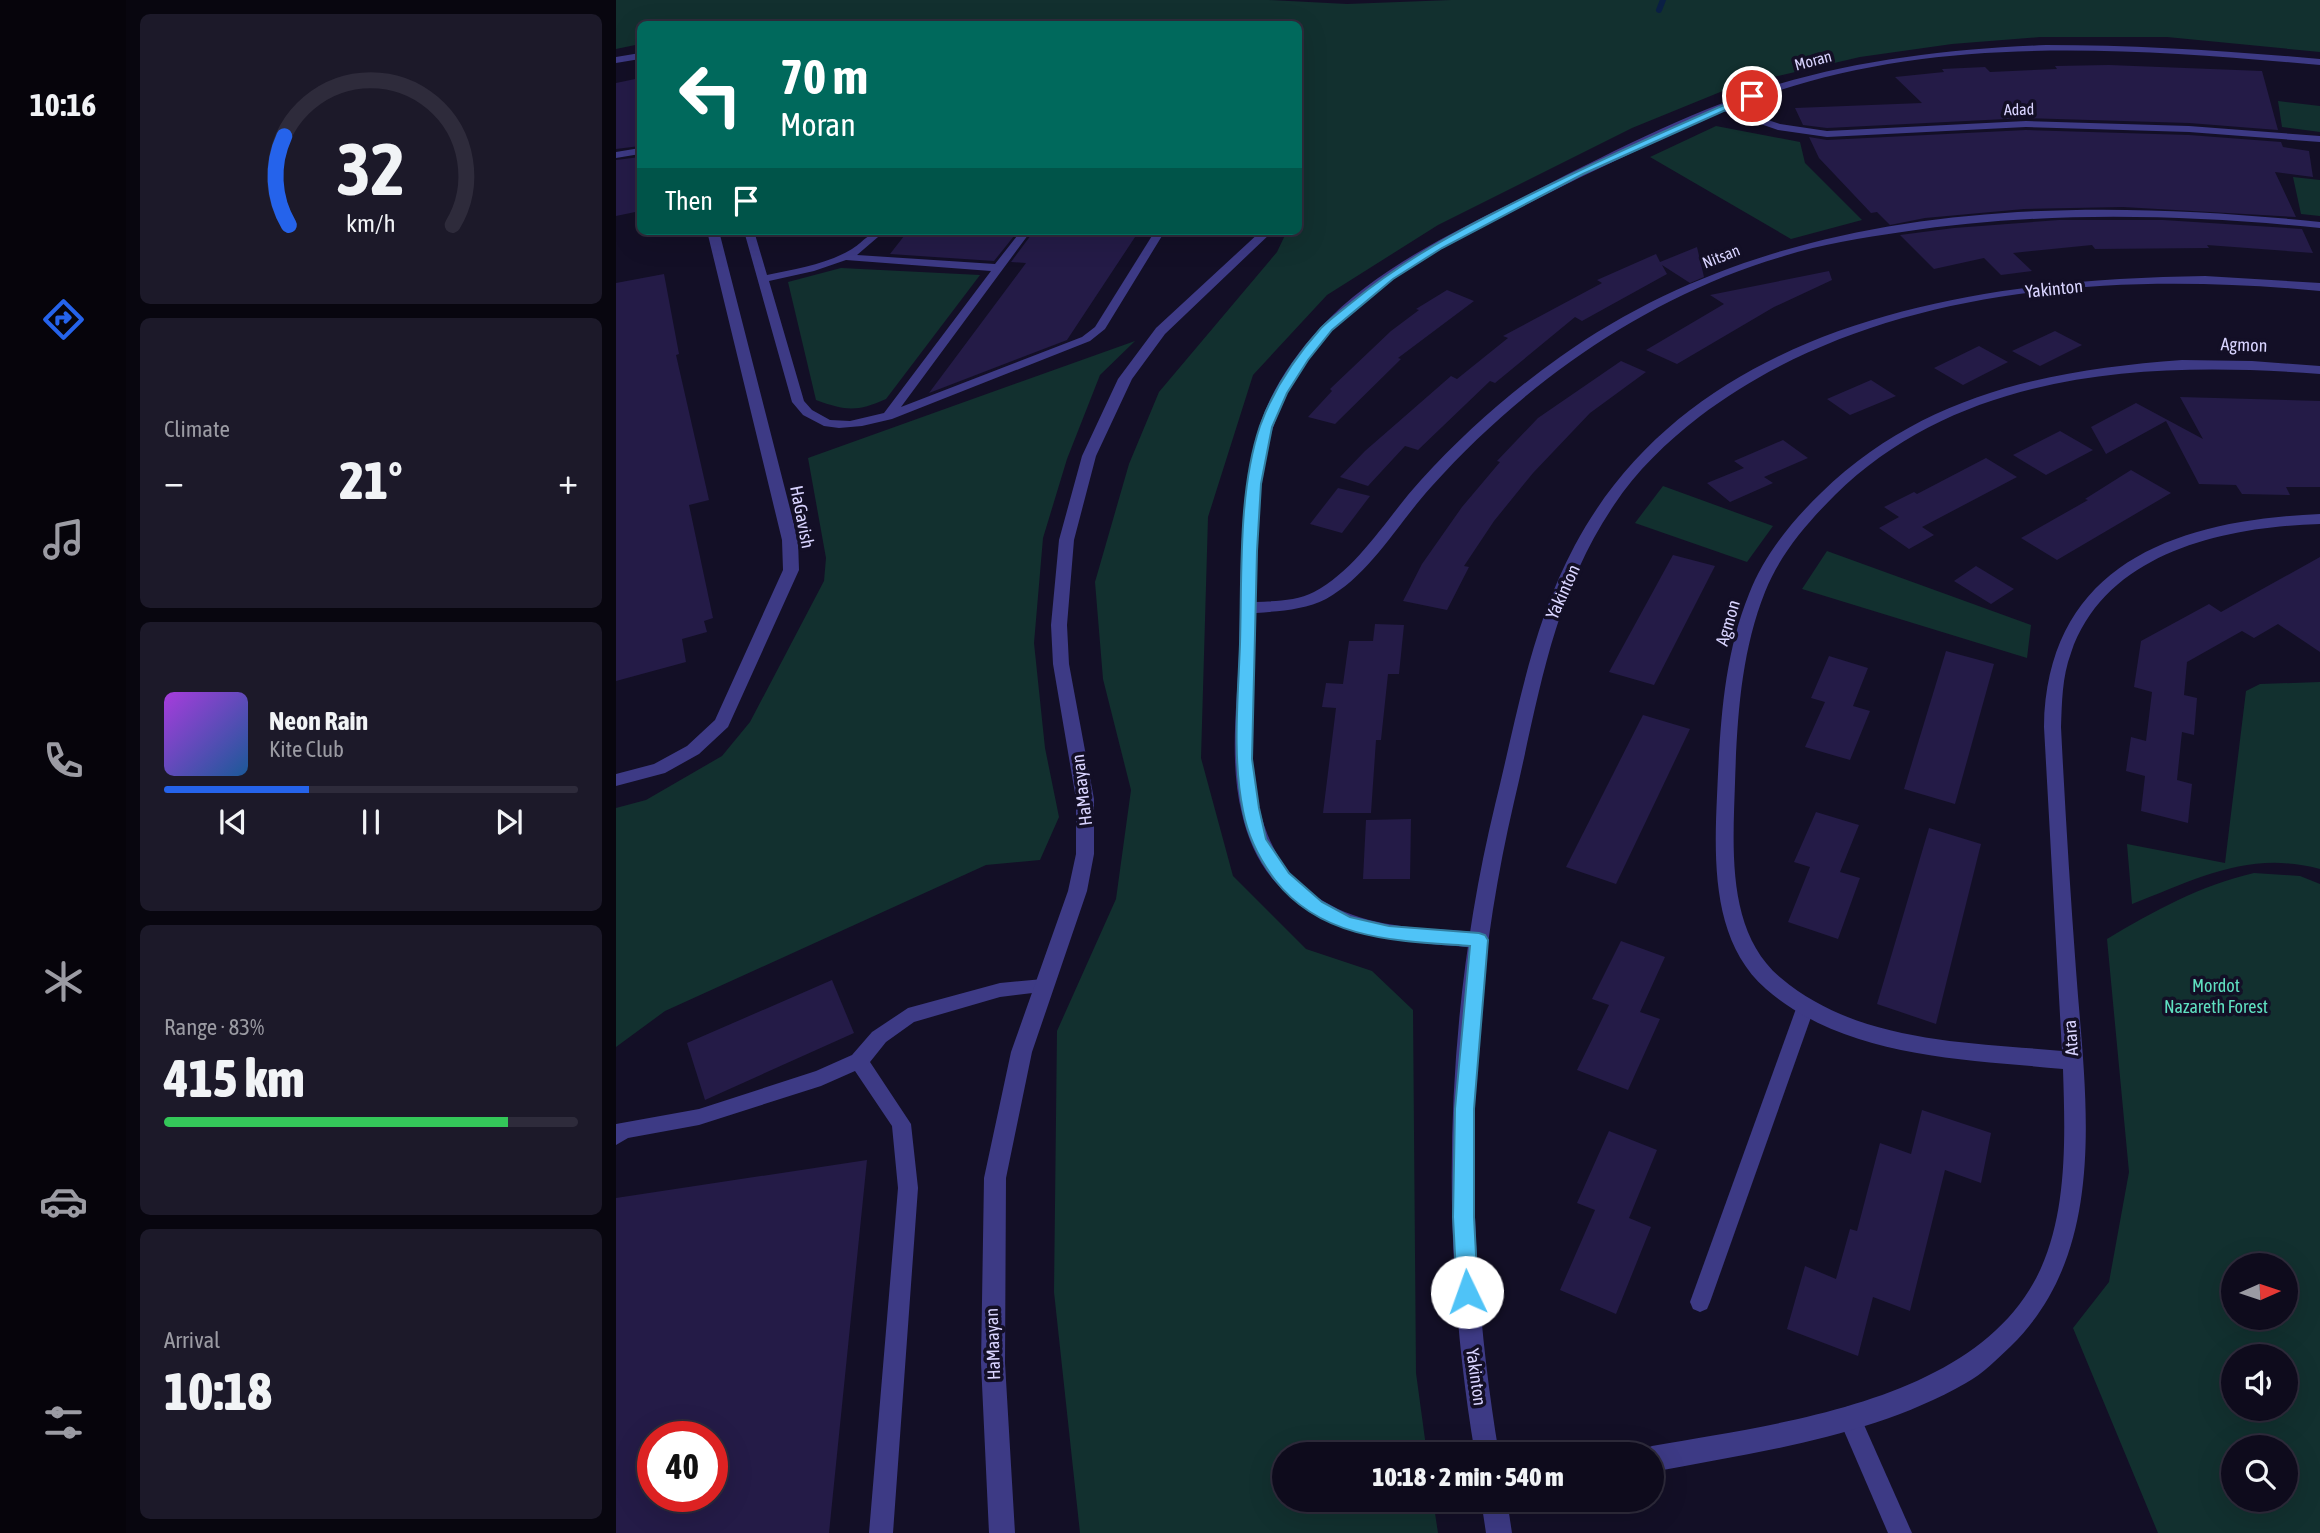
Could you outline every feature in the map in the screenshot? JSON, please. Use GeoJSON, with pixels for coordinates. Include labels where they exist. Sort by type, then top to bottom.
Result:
{"type":"FeatureCollection","features":[{"type":"Feature","properties":{"kind":"street","name":"Moran"},"geometry":{"type":"LineString","coordinates":[[1479,940],[1389,933],[1345,923],[1316,906],[1283,878],[1258,841],[1250,808],[1244,759],[1255,484],[1266,427],[1281,393],[1303,358],[1328,328],[1389,276],[1438,246],[1579,172],[1772,89],[1870,64],[1980,51],[2167,49],[2320,62]]}},
{"type":"Feature","properties":{"kind":"street"},"geometry":{"type":"LineString","coordinates":[[616,60],[637,56]]}},
{"type":"Feature","properties":{"kind":"street","name":"Adad"},"geometry":{"type":"LineString","coordinates":[[1723,108],[1778,127],[1827,134],[2051,125],[2189,129],[2320,139]]}},
{"type":"Feature","properties":{"kind":"street","name":"Nitsan"},"geometry":{"type":"LineString","coordinates":[[1248,608],[1297,603],[1317,597],[1343,581],[1426,483],[1480,429],[1542,377],[1598,337],[1660,303],[1715,276],[1766,257],[1827,241],[1909,227],[2042,213],[2173,212],[2320,225]]}},
{"type":"Feature","properties":{"kind":"street","name":"HaGavish"},"geometry":{"type":"LineString","coordinates":[[616,780],[659,769],[693,750],[722,723],[791,570],[790,540],[714,235]]}},
{"type":"Feature","properties":{"kind":"street","name":"HaMaayan"},"geometry":{"type":"LineString","coordinates":[[1002,1533],[997,1482],[992,1300],[995,1180],[1017,1067],[1080,885],[1088,830],[1084,774],[1069,717],[1061,659],[1065,549],[1096,434],[1122,386],[1147,347],[1207,285],[1251,249],[1263,235]]}},
{"type":"Feature","properties":{"kind":"street","name":"Yakinton"},"geometry":{"type":"LineString","coordinates":[[1485,1442],[1470,1341],[1463,1217],[1464,1109],[1483,903],[1543,637],[1566,582],[1607,505],[1634,469],[1668,436],[1721,397],[1801,352],[1849,332],[1958,303],[2013,294],[2138,281],[2211,279],[2320,287]]}},
{"type":"Feature","properties":{"kind":"street","name":"Agmon"},"geometry":{"type":"LineString","coordinates":[[2073,1061],[1895,1041],[1830,1021],[1806,1006],[1754,965],[1734,924],[1723,860],[1728,732],[1739,652],[1758,590],[1790,536],[1824,495],[1868,456],[1919,424],[2029,383],[2149,365],[2248,364],[2320,370]]}},
{"type":"Feature","properties":{"kind":"street","name":"Atara"},"geometry":{"type":"LineString","coordinates":[[1664,1457],[1791,1432],[1892,1405],[1962,1372],[2008,1333],[2044,1287],[2063,1234],[2072,1184],[2076,1109],[2052,700],[2063,650],[2083,613],[2114,578],[2152,556],[2202,534],[2253,522],[2320,519]]}},
{"type":"Feature","properties":{"kind":"street"},"geometry":{"type":"LineString","coordinates":[[1495,1512],[1499,1533]]}},
{"type":"Feature","properties":{"kind":"lane"},"geometry":{"type":"LineString","coordinates":[[616,155],[637,151]]}},
{"type":"Feature","properties":{"kind":"lane"},"geometry":{"type":"LineString","coordinates":[[750,235],[798,402],[809,417],[827,425],[857,424],[888,416],[1086,339],[1099,329],[1158,235]]}},
{"type":"Feature","properties":{"kind":"lane"},"geometry":{"type":"LineString","coordinates":[[763,279],[828,264],[871,242],[877,235]]}},
{"type":"Feature","properties":{"kind":"lane"},"geometry":{"type":"LineString","coordinates":[[888,416],[1023,235]]}},
{"type":"Feature","properties":{"kind":"lane"},"geometry":{"type":"LineString","coordinates":[[845,257],[999,268]]}},
{"type":"Feature","properties":{"kind":"lane"},"geometry":{"type":"LineString","coordinates":[[616,1136],[623,1130],[699,1116],[821,1078],[859,1061],[879,1038],[908,1016],[1000,989],[1043,986]]}},
{"type":"Feature","properties":{"kind":"lane"},"geometry":{"type":"LineString","coordinates":[[1700,1302],[1806,1006]]}},
{"type":"Feature","properties":{"kind":"lane"},"geometry":{"type":"LineString","coordinates":[[859,1061],[901,1124],[908,1188],[881,1533]]}},
{"type":"Feature","properties":{"kind":"lane"},"geometry":{"type":"LineString","coordinates":[[1849,1417],[1900,1533]]}},
{"type":"Feature","properties":{"kind":"green space"},"geometry":{"type":"Polygon","coordinates":[[[616,0],[1269,0],[1347,4],[1451,0],[2320,0],[2320,52],[2167,37],[2040,37],[1952,44],[1860,57],[1735,86],[1632,128],[1438,225],[1327,295],[1253,375],[1208,517],[1201,758],[1233,876],[1306,949],[1372,971],[1413,1010],[1416,1373],[1425,1442],[1272,1442],[1272,1512],[1435,1512],[1438,1533],[1080,1533],[1054,1292],[1057,1031],[1116,899],[1131,790],[1103,679],[1095,582],[1129,464],[1159,392],[1277,252],[1285,235],[1302,235],[1302,21],[637,21],[637,45],[616,49],[616,0]]]}},
{"type":"Feature","properties":{"kind":"green space"},"geometry":{"type":"Polygon","coordinates":[[[2278,101],[2320,106],[2320,132],[2282,127],[2278,101]]]}},
{"type":"Feature","properties":{"kind":"green space"},"geometry":{"type":"Polygon","coordinates":[[[1716,126],[1800,142],[1805,163],[1862,220],[1791,239],[1650,157],[1716,126]]]}},
{"type":"Feature","properties":{"kind":"green space"},"geometry":{"type":"Polygon","coordinates":[[[2293,177],[2320,180],[2320,216],[2301,214],[2293,177]]]}},
{"type":"Feature","properties":{"kind":"green space"},"geometry":{"type":"Polygon","coordinates":[[[841,268],[980,275],[886,399],[859,408],[844,408],[816,400],[788,282],[841,268]]]}},
{"type":"Feature","properties":{"kind":"green space"},"geometry":{"type":"Polygon","coordinates":[[[1135,341],[1100,375],[1067,459],[1043,538],[1034,643],[1045,748],[1059,817],[1040,860],[986,865],[665,1011],[616,1047],[616,808],[646,800],[722,756],[750,722],[824,581],[826,558],[808,458],[1135,341]]]}},
{"type":"Feature","properties":{"kind":"green space"},"geometry":{"type":"Polygon","coordinates":[[[1663,486],[1773,526],[1747,562],[1635,523],[1663,486]]]}},
{"type":"Feature","properties":{"kind":"green space"},"geometry":{"type":"Polygon","coordinates":[[[1827,551],[2031,625],[2027,658],[1802,589],[1827,551]]]}},
{"type":"Feature","properties":{"kind":"green space"},"geometry":{"type":"Polygon","coordinates":[[[2320,682],[2320,869],[2294,864],[2246,865],[2202,877],[2132,904],[2127,844],[2225,863],[2246,691],[2260,684],[2320,682]]]}},
{"type":"Feature","properties":{"kind":"green space","name":"Mordot Nazareth Forest"},"geometry":{"type":"Polygon","coordinates":[[[2254,873],[2300,876],[2320,884],[2320,1533],[2158,1533],[2073,1328],[2109,1282],[2129,1172],[2107,939],[2178,900],[2215,884],[2254,873]]]}},
{"type":"Feature","properties":{"kind":"building"},"geometry":{"type":"Polygon","coordinates":[[[2109,65],[2262,71],[2278,130],[2189,123],[2026,118],[1827,128],[1803,125],[1795,108],[1922,103],[1895,77],[1944,72],[1942,69],[1985,67],[1990,72],[2057,69],[2055,66],[2109,65]]]}},
{"type":"Feature","properties":{"kind":"building"},"geometry":{"type":"Polygon","coordinates":[[[637,79],[637,146],[616,149],[616,83],[637,79]]]}},
{"type":"Feature","properties":{"kind":"building"},"geometry":{"type":"Polygon","coordinates":[[[2026,130],[2189,135],[2281,142],[2283,147],[2309,151],[2313,177],[2275,172],[2296,217],[2123,207],[2024,209],[1925,218],[1890,225],[1877,212],[1871,213],[1819,158],[1809,137],[1827,140],[2026,130]]]}},
{"type":"Feature","properties":{"kind":"building"},"geometry":{"type":"Polygon","coordinates":[[[637,157],[637,212],[616,216],[616,160],[637,157]]]}},
{"type":"Feature","properties":{"kind":"building"},"geometry":{"type":"Polygon","coordinates":[[[2059,220],[2163,220],[2302,229],[2313,253],[2207,245],[2209,248],[2095,249],[2092,245],[2013,253],[2032,271],[2001,275],[1984,258],[1934,269],[1900,235],[2059,220]]]}},
{"type":"Feature","properties":{"kind":"building"},"geometry":{"type":"Polygon","coordinates":[[[905,235],[1015,235],[994,261],[890,254],[905,235]]]}},
{"type":"Feature","properties":{"kind":"building"},"geometry":{"type":"Polygon","coordinates":[[[1031,235],[1136,235],[1067,340],[929,393],[1026,263],[1011,262],[1031,235]]]}},
{"type":"Feature","properties":{"kind":"building"},"geometry":{"type":"Polygon","coordinates":[[[1697,247],[1704,277],[1690,283],[1662,265],[1667,274],[1582,321],[1575,317],[1495,383],[1490,381],[1418,450],[1405,446],[1368,486],[1340,477],[1365,451],[1451,376],[1457,379],[1508,338],[1503,336],[1602,283],[1597,280],[1656,254],[1660,262],[1697,247]]]}},
{"type":"Feature","properties":{"kind":"building"},"geometry":{"type":"Polygon","coordinates":[[[1829,271],[1832,280],[1774,307],[1677,364],[1646,350],[1724,304],[1710,295],[1829,271]]]}},
{"type":"Feature","properties":{"kind":"building"},"geometry":{"type":"Polygon","coordinates":[[[664,274],[679,354],[676,355],[709,500],[689,505],[713,618],[704,621],[707,632],[682,639],[686,662],[616,681],[616,283],[664,274]]]}},
{"type":"Feature","properties":{"kind":"building"},"geometry":{"type":"Polygon","coordinates":[[[1447,290],[1474,301],[1398,358],[1401,359],[1335,424],[1308,417],[1332,391],[1330,389],[1391,331],[1419,310],[1416,309],[1447,290]]]}},
{"type":"Feature","properties":{"kind":"building"},"geometry":{"type":"Polygon","coordinates":[[[2055,331],[2082,345],[2040,366],[2012,351],[2055,331]]]}},
{"type":"Feature","properties":{"kind":"building"},"geometry":{"type":"Polygon","coordinates":[[[1979,346],[2008,362],[1963,385],[1934,368],[1979,346]]]}},
{"type":"Feature","properties":{"kind":"building"},"geometry":{"type":"Polygon","coordinates":[[[1621,361],[1646,372],[1590,413],[1533,473],[1494,521],[1464,566],[1469,567],[1447,610],[1403,601],[1422,564],[1462,507],[1500,462],[1497,461],[1538,418],[1621,361]]]}},
{"type":"Feature","properties":{"kind":"building"},"geometry":{"type":"Polygon","coordinates":[[[1871,380],[1896,396],[1850,415],[1827,399],[1871,380]]]}},
{"type":"Feature","properties":{"kind":"building"},"geometry":{"type":"Polygon","coordinates":[[[2180,397],[2320,401],[2320,487],[2286,487],[2290,495],[2242,494],[2236,485],[2199,484],[2166,421],[2106,454],[2091,427],[2136,403],[2203,439],[2180,397]]]}},
{"type":"Feature","properties":{"kind":"building"},"geometry":{"type":"Polygon","coordinates":[[[2060,431],[2093,450],[2046,475],[2013,455],[2060,431]]]}},
{"type":"Feature","properties":{"kind":"building"},"geometry":{"type":"Polygon","coordinates":[[[1783,440],[1808,458],[1764,477],[1773,483],[1730,502],[1707,483],[1744,468],[1734,461],[1783,440]]]}},
{"type":"Feature","properties":{"kind":"building"},"geometry":{"type":"Polygon","coordinates":[[[1986,458],[2017,477],[1922,527],[1934,535],[1909,549],[1879,528],[1899,517],[1884,507],[1914,492],[1917,494],[1986,458]]]}},
{"type":"Feature","properties":{"kind":"building"},"geometry":{"type":"Polygon","coordinates":[[[2131,470],[2171,493],[2057,560],[2021,538],[2088,500],[2085,499],[2131,470]]]}},
{"type":"Feature","properties":{"kind":"building"},"geometry":{"type":"Polygon","coordinates":[[[1338,488],[1370,496],[1342,533],[1310,524],[1338,488]]]}},
{"type":"Feature","properties":{"kind":"building"},"geometry":{"type":"Polygon","coordinates":[[[1673,555],[1715,566],[1654,685],[1609,672],[1673,555]]]}},
{"type":"Feature","properties":{"kind":"building"},"geometry":{"type":"Polygon","coordinates":[[[2320,557],[2320,652],[2278,624],[2254,638],[2242,631],[2187,662],[2184,695],[2197,698],[2194,735],[2182,732],[2177,780],[2192,784],[2188,823],[2141,811],[2145,776],[2126,771],[2131,737],[2146,741],[2152,692],[2134,687],[2141,641],[2209,604],[2221,612],[2320,557]]]}},
{"type":"Feature","properties":{"kind":"building"},"geometry":{"type":"Polygon","coordinates":[[[1976,566],[2014,589],[1991,604],[1954,581],[1976,566]]]}},
{"type":"Feature","properties":{"kind":"building"},"geometry":{"type":"Polygon","coordinates":[[[1375,624],[1404,625],[1399,674],[1388,674],[1381,740],[1376,740],[1371,813],[1323,813],[1336,708],[1322,707],[1326,683],[1343,684],[1349,641],[1373,641],[1375,624]]]}},
{"type":"Feature","properties":{"kind":"building"},"geometry":{"type":"Polygon","coordinates":[[[1946,651],[1994,664],[1955,804],[1904,789],[1946,651]]]}},
{"type":"Feature","properties":{"kind":"building"},"geometry":{"type":"Polygon","coordinates":[[[1829,656],[1868,668],[1853,706],[1870,711],[1850,760],[1805,747],[1825,702],[1811,698],[1829,656]]]}},
{"type":"Feature","properties":{"kind":"building"},"geometry":{"type":"Polygon","coordinates":[[[1643,715],[1690,729],[1616,884],[1566,867],[1643,715]]]}},
{"type":"Feature","properties":{"kind":"building"},"geometry":{"type":"Polygon","coordinates":[[[1816,812],[1859,825],[1840,872],[1860,878],[1838,939],[1788,922],[1810,867],[1794,862],[1816,812]]]}},
{"type":"Feature","properties":{"kind":"building"},"geometry":{"type":"Polygon","coordinates":[[[1411,819],[1410,879],[1363,879],[1366,820],[1411,819]]]}},
{"type":"Feature","properties":{"kind":"building"},"geometry":{"type":"Polygon","coordinates":[[[1929,828],[1981,844],[1936,1024],[1877,1004],[1929,828]]]}},
{"type":"Feature","properties":{"kind":"building"},"geometry":{"type":"Polygon","coordinates":[[[1621,941],[1665,957],[1640,1012],[1660,1019],[1628,1090],[1577,1070],[1609,1005],[1592,999],[1621,941]]]}},
{"type":"Feature","properties":{"kind":"building"},"geometry":{"type":"Polygon","coordinates":[[[832,980],[854,1033],[705,1100],[687,1043],[832,980]]]}},
{"type":"Feature","properties":{"kind":"building"},"geometry":{"type":"Polygon","coordinates":[[[1922,1110],[1991,1133],[1981,1183],[1945,1170],[1910,1311],[1873,1297],[1858,1356],[1787,1329],[1805,1266],[1836,1279],[1850,1229],[1857,1231],[1880,1143],[1911,1154],[1922,1110]]]}},
{"type":"Feature","properties":{"kind":"building"},"geometry":{"type":"Polygon","coordinates":[[[1609,1131],[1657,1150],[1629,1218],[1651,1227],[1616,1314],[1560,1290],[1595,1210],[1577,1203],[1609,1131]]]}},
{"type":"Feature","properties":{"kind":"building"},"geometry":{"type":"Polygon","coordinates":[[[867,1160],[829,1533],[616,1533],[616,1198],[867,1160]]]}},
{"type":"Feature","properties":{"kind":"waterway"},"geometry":{"type":"LineString","coordinates":[[1659,10],[1663,0]]}},
{"type":"Feature","properties":{"kind":"route"},"geometry":{"type":"LineString","coordinates":[[1467,1292],[1463,1217],[1464,1109],[1479,940],[1389,933],[1345,923],[1331,915],[1283,878],[1258,841],[1250,808],[1244,759],[1250,551],[1255,484],[1266,427],[1281,393],[1303,358],[1328,328],[1389,276],[1438,246],[1579,172],[1752,96]]}}]}
